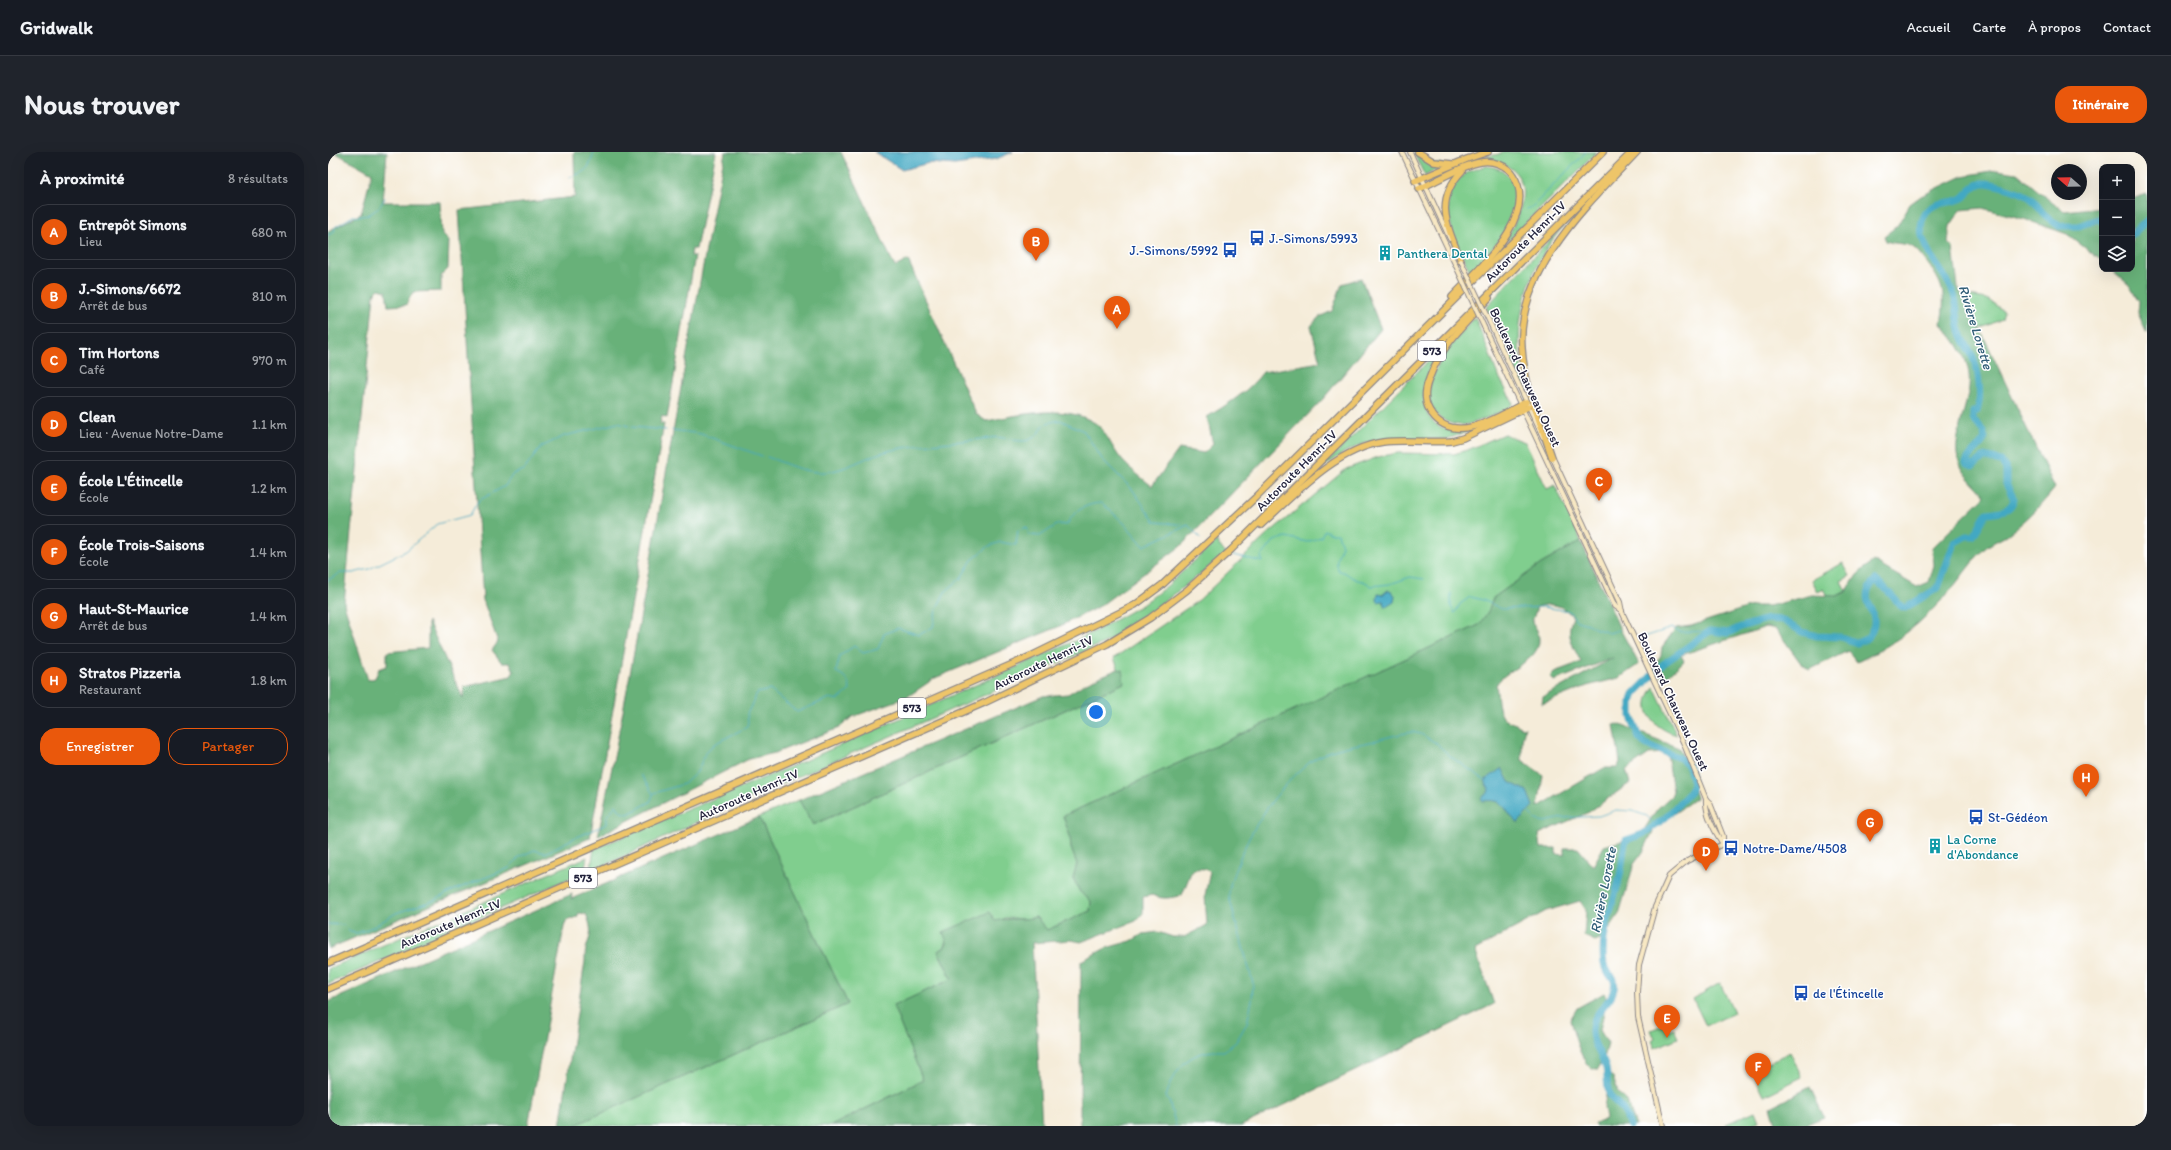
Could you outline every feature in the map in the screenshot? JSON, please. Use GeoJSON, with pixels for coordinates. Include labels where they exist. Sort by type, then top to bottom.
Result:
{"type":"FeatureCollection","features":[{"type":"Feature","properties":{"kind":"highway"},"geometry":{"type":"LineString","coordinates":[[1418,152],[1434,162],[1455,164]]}},
{"type":"Feature","properties":{"kind":"highway"},"geometry":{"type":"LineString","coordinates":[[1415,181],[1488,152]]}},
{"type":"Feature","properties":{"kind":"highway","name":"Autoroute Henri-IV"},"geometry":{"type":"LineString","coordinates":[[328,962],[1031,656],[1135,606],[1162,585],[1216,535],[1603,152]]}},
{"type":"Feature","properties":{"kind":"highway","name":"Autoroute Henri-IV"},"geometry":{"type":"LineString","coordinates":[[328,989],[984,703],[1107,644],[1150,618],[1181,594],[1232,550],[1632,152]]}},
{"type":"Feature","properties":{"kind":"highway"},"geometry":{"type":"LineString","coordinates":[[1552,457],[1525,371],[1522,337],[1526,309],[1539,275],[1574,219],[1637,152]]}},
{"type":"Feature","properties":{"kind":"highway"},"geometry":{"type":"LineString","coordinates":[[1418,336],[1501,242],[1513,223],[1520,206],[1520,186],[1512,172],[1505,167],[1487,162],[1475,163],[1419,189]]}},
{"type":"Feature","properties":{"kind":"highway"},"geometry":{"type":"LineString","coordinates":[[1461,261],[1445,216],[1444,203],[1447,191],[1453,180],[1465,168]]}},
{"type":"Feature","properties":{"kind":"highway"},"geometry":{"type":"LineString","coordinates":[[1524,406],[1472,427],[1459,429],[1451,428],[1438,421],[1430,412],[1426,402],[1426,386],[1433,369],[1449,344],[1564,218]]}},
{"type":"Feature","properties":{"kind":"highway"},"geometry":{"type":"LineString","coordinates":[[1232,550],[1291,497],[1346,454],[1364,446],[1385,442],[1452,440],[1463,438],[1524,406]]}},
{"type":"Feature","properties":{"kind":"main road","name":"Boulevard Chauveau Ouest"},"geometry":{"type":"LineString","coordinates":[[1402,152],[1484,327],[1552,457],[1590,535],[1620,602],[1622,612],[1693,765],[1706,799],[1706,806],[1709,815],[1723,844],[1687,861],[1669,876],[1655,907],[1639,965],[1637,992],[1638,1017],[1663,1126]]}},
{"type":"Feature","properties":{"kind":"main road","name":"Boulevard Chauveau Ouest"},"geometry":{"type":"LineString","coordinates":[[1410,152],[1490,324],[1524,406],[1616,606],[1622,612]]}},
{"type":"Feature","properties":{"kind":"green space"},"geometry":{"type":"Polygon","coordinates":[[[334,152],[387,152],[383,202],[440,202],[442,234],[449,241],[448,269],[441,276],[441,291],[413,292],[406,305],[388,306],[386,291],[379,289],[374,294],[344,604],[368,680],[375,678],[379,669],[387,666],[387,652],[428,648],[428,621],[463,698],[464,687],[511,676],[514,671],[510,663],[502,663],[492,650],[498,642],[483,600],[459,210],[575,197],[574,152],[716,152],[696,249],[692,249],[691,256],[695,256],[667,418],[662,416],[660,424],[664,424],[590,838],[328,949],[328,231],[361,214],[372,173],[334,152]]]}},
{"type":"Feature","properties":{"kind":"green space"},"geometry":{"type":"Polygon","coordinates":[[[725,152],[841,152],[895,267],[908,260],[976,414],[986,421],[1042,412],[1070,413],[1083,417],[1099,426],[1122,460],[1152,486],[1179,449],[1204,453],[1213,444],[1207,417],[1244,392],[1263,372],[1320,362],[1311,326],[1319,317],[1332,311],[1342,284],[1361,278],[1381,329],[1323,399],[1181,546],[1100,606],[1058,627],[935,678],[907,697],[852,717],[839,728],[775,753],[749,759],[598,836],[632,665],[692,323],[725,152]]]}},
{"type":"Feature","properties":{"kind":"green space"},"geometry":{"type":"Polygon","coordinates":[[[1413,152],[1427,162],[1445,165],[1425,176],[1413,152]]]}},
{"type":"Feature","properties":{"kind":"green space"},"geometry":{"type":"Polygon","coordinates":[[[1507,152],[1597,152],[1508,241],[1506,239],[1515,221],[1522,201],[1523,191],[1521,181],[1516,173],[1507,166],[1484,162],[1477,159],[1507,152]]]}},
{"type":"Feature","properties":{"kind":"green space"},"geometry":{"type":"Polygon","coordinates":[[[1486,166],[1494,167],[1500,170],[1507,174],[1512,180],[1517,192],[1517,204],[1513,217],[1506,230],[1471,273],[1456,242],[1448,210],[1450,196],[1456,183],[1467,173],[1486,166]]]}},
{"type":"Feature","properties":{"kind":"green space"},"geometry":{"type":"Polygon","coordinates":[[[1997,170],[2017,173],[2064,211],[2099,207],[2099,259],[2067,234],[2024,219],[1982,208],[1961,210],[1950,226],[1948,243],[1953,248],[1958,287],[1980,329],[2055,488],[2038,508],[2025,520],[2004,537],[1990,544],[1983,550],[1949,593],[1927,615],[1909,631],[1868,657],[1857,662],[1848,651],[1809,670],[1800,662],[1776,629],[1766,627],[1681,655],[1684,661],[1663,680],[1655,664],[1661,655],[1662,647],[1676,628],[1691,626],[1752,606],[1769,606],[1812,595],[1837,596],[1846,592],[1857,575],[1873,561],[1917,587],[1929,582],[1934,565],[1932,548],[1985,496],[1970,480],[1958,458],[1957,443],[1968,393],[1969,374],[1967,364],[1959,347],[1941,324],[1943,304],[1942,289],[1936,275],[1915,249],[1908,245],[1886,241],[1884,236],[1897,226],[1910,204],[1921,196],[1963,176],[1997,170]]]}},
{"type":"Feature","properties":{"kind":"green space"},"geometry":{"type":"Polygon","coordinates":[[[2147,194],[2147,334],[2138,313],[2139,301],[2129,285],[2114,272],[2135,272],[2135,198],[2147,194]]]}},
{"type":"Feature","properties":{"kind":"green space"},"geometry":{"type":"Polygon","coordinates":[[[1578,210],[1556,235],[1545,251],[1528,287],[1523,305],[1519,342],[1520,361],[1529,399],[1486,307],[1578,210]]]}},
{"type":"Feature","properties":{"kind":"green space"},"geometry":{"type":"Polygon","coordinates":[[[1963,295],[1987,299],[2004,311],[2002,319],[1980,329],[1963,295]]]}},
{"type":"Feature","properties":{"kind":"green space"},"geometry":{"type":"Polygon","coordinates":[[[1475,317],[1497,373],[1513,403],[1504,410],[1480,421],[1460,425],[1454,424],[1441,418],[1432,407],[1429,394],[1432,380],[1438,366],[1457,338],[1475,317]]]}},
{"type":"Feature","properties":{"kind":"green space"},"geometry":{"type":"Polygon","coordinates":[[[1437,352],[1439,353],[1428,375],[1424,398],[1426,409],[1431,419],[1440,426],[1453,431],[1476,429],[1447,439],[1387,439],[1365,443],[1345,452],[1325,466],[1324,465],[1437,352]]]}},
{"type":"Feature","properties":{"kind":"green space"},"geometry":{"type":"Polygon","coordinates":[[[1504,434],[1525,442],[1547,489],[1555,485],[1581,541],[1541,564],[1493,598],[1489,610],[1479,625],[1063,816],[1070,836],[1071,848],[1077,864],[1073,878],[1080,892],[1091,901],[1090,911],[1047,930],[1036,917],[1027,919],[1005,918],[947,941],[944,948],[938,951],[952,979],[893,1006],[923,1080],[831,1126],[573,1126],[848,1004],[759,817],[799,800],[813,825],[1124,683],[1114,658],[1199,600],[1269,533],[1346,469],[1378,457],[1398,453],[1454,454],[1470,449],[1504,434]]]}},
{"type":"Feature","properties":{"kind":"green space"},"geometry":{"type":"Polygon","coordinates":[[[1216,541],[1226,554],[1147,615],[1106,642],[749,798],[590,872],[594,849],[811,758],[1086,636],[1142,605],[1167,586],[1216,541]]]}},
{"type":"Feature","properties":{"kind":"green space"},"geometry":{"type":"Polygon","coordinates":[[[1581,541],[1620,629],[1639,664],[1619,678],[1587,686],[1542,704],[1543,697],[1613,658],[1554,681],[1550,677],[1554,672],[1581,662],[1570,635],[1573,617],[1561,607],[1548,605],[1537,607],[1532,622],[1538,633],[1539,643],[1536,650],[1531,657],[1508,673],[1496,685],[1500,710],[1504,719],[1517,724],[1522,728],[1525,727],[1522,741],[1522,760],[1543,775],[1538,807],[1604,768],[1617,768],[1620,762],[1614,725],[1618,724],[1679,748],[1688,768],[1696,798],[1655,827],[1643,852],[1634,864],[1619,914],[1604,937],[1595,941],[1584,936],[1586,910],[1580,901],[1546,911],[1475,950],[1494,1004],[1241,1126],[1080,1126],[1081,961],[1106,948],[1131,941],[1143,934],[1158,932],[1173,937],[1184,937],[1207,925],[1205,895],[1210,872],[1204,869],[1194,869],[1192,870],[1182,895],[1167,898],[1160,898],[1152,895],[1143,897],[1143,913],[1136,921],[1081,942],[1071,940],[1032,943],[1042,1126],[831,1126],[923,1080],[893,1006],[952,979],[938,951],[944,948],[947,942],[943,932],[990,912],[995,921],[1036,917],[1047,930],[1090,911],[1091,901],[1080,892],[1073,878],[1077,864],[1071,848],[1070,836],[1063,816],[1479,625],[1489,610],[1493,598],[1541,564],[1581,541]],[[1667,753],[1649,754],[1626,770],[1630,783],[1589,812],[1539,834],[1541,848],[1556,848],[1556,854],[1564,855],[1564,848],[1578,848],[1593,866],[1604,846],[1640,836],[1657,809],[1672,795],[1673,791],[1667,753]]]}},
{"type":"Feature","properties":{"kind":"green space"},"geometry":{"type":"Polygon","coordinates":[[[1843,563],[1850,576],[1841,581],[1846,591],[1830,600],[1824,589],[1818,592],[1812,580],[1843,563]]]}},
{"type":"Feature","properties":{"kind":"green space"},"geometry":{"type":"Polygon","coordinates":[[[1118,669],[1122,670],[1124,683],[813,825],[799,800],[1043,696],[1068,694],[1086,683],[1118,669]]]}},
{"type":"Feature","properties":{"kind":"green space"},"geometry":{"type":"Polygon","coordinates":[[[1654,687],[1677,735],[1662,728],[1650,717],[1647,703],[1649,695],[1654,687]]]}},
{"type":"Feature","properties":{"kind":"green space"},"geometry":{"type":"Polygon","coordinates":[[[759,817],[848,1004],[573,1126],[560,1126],[585,954],[590,934],[589,922],[586,914],[579,913],[577,917],[566,921],[564,927],[528,1126],[328,1126],[328,1002],[572,894],[571,899],[759,817]]]}},
{"type":"Feature","properties":{"kind":"green space"},"geometry":{"type":"Polygon","coordinates":[[[587,857],[584,872],[458,927],[452,916],[587,857]]]}},
{"type":"Feature","properties":{"kind":"green space"},"geometry":{"type":"Polygon","coordinates":[[[446,918],[453,930],[328,984],[328,969],[446,918]]]}},
{"type":"Feature","properties":{"kind":"green space"},"geometry":{"type":"Polygon","coordinates":[[[1720,983],[1734,1013],[1706,1026],[1693,999],[1720,983]]]}},
{"type":"Feature","properties":{"kind":"green space"},"geometry":{"type":"Polygon","coordinates":[[[1604,993],[1607,998],[1600,1030],[1608,1044],[1605,1055],[1598,1069],[1594,1069],[1590,1067],[1583,1057],[1577,1044],[1570,1020],[1577,1008],[1604,993]]]}},
{"type":"Feature","properties":{"kind":"green space"},"geometry":{"type":"Polygon","coordinates":[[[1665,1024],[1668,1031],[1674,1029],[1678,1038],[1655,1048],[1652,1041],[1655,1039],[1651,1030],[1665,1024]]]}},
{"type":"Feature","properties":{"kind":"green space"},"geometry":{"type":"Polygon","coordinates":[[[1790,1052],[1802,1077],[1764,1096],[1752,1071],[1790,1052]]]}},
{"type":"Feature","properties":{"kind":"green space"},"geometry":{"type":"Polygon","coordinates":[[[1609,1075],[1613,1077],[1618,1093],[1627,1101],[1636,1126],[1595,1126],[1594,1124],[1606,1119],[1604,1108],[1609,1075]]]}},
{"type":"Feature","properties":{"kind":"green space"},"geometry":{"type":"Polygon","coordinates":[[[1810,1087],[1824,1117],[1802,1126],[1777,1126],[1771,1107],[1810,1087]]]}},
{"type":"Feature","properties":{"kind":"green space"},"geometry":{"type":"Polygon","coordinates":[[[1755,1111],[1759,1121],[1748,1126],[1727,1126],[1726,1124],[1755,1111]]]}},
{"type":"Feature","properties":{"kind":"water"},"geometry":{"type":"Polygon","coordinates":[[[874,152],[1013,152],[996,159],[955,165],[929,163],[902,170],[874,152]]]}},
{"type":"Feature","properties":{"kind":"water"},"geometry":{"type":"Polygon","coordinates":[[[1388,590],[1392,591],[1395,596],[1394,602],[1386,607],[1383,601],[1378,602],[1377,600],[1378,594],[1382,595],[1388,590]]]}},
{"type":"Feature","properties":{"kind":"water"},"geometry":{"type":"Polygon","coordinates":[[[1502,768],[1509,782],[1527,791],[1533,806],[1518,823],[1501,803],[1497,801],[1483,801],[1481,798],[1488,793],[1489,789],[1484,781],[1502,768]]]}},
{"type":"Feature","properties":{"kind":"waterway"},"geometry":{"type":"LineString","coordinates":[[570,177],[587,169],[594,152]]}},
{"type":"Feature","properties":{"kind":"waterway"},"geometry":{"type":"LineString","coordinates":[[1437,152],[1454,152]]}},
{"type":"Feature","properties":{"kind":"waterway"},"geometry":{"type":"LineString","coordinates":[[1527,209],[1532,207],[1586,152]]}},
{"type":"Feature","properties":{"kind":"waterway","name":"Rivière Lorette"},"geometry":{"type":"LineString","coordinates":[[1630,1126],[1623,1110],[1610,1096],[1606,1068],[1592,1036],[1595,1018],[1610,998],[1614,986],[1614,979],[1610,976],[1604,964],[1603,952],[1606,929],[1619,881],[1626,840],[1643,834],[1665,818],[1690,792],[1693,784],[1689,766],[1682,759],[1645,744],[1639,738],[1631,716],[1631,702],[1634,694],[1663,664],[1710,631],[1728,633],[1741,627],[1767,619],[1783,620],[1802,632],[1817,636],[1841,637],[1857,643],[1868,638],[1873,627],[1874,617],[1867,598],[1870,587],[1875,580],[1884,587],[1902,607],[1905,608],[1938,588],[1954,543],[1966,536],[1973,536],[1987,513],[2007,509],[2010,507],[2014,499],[2006,484],[2006,469],[2001,461],[1984,457],[1973,466],[1966,463],[1967,459],[1985,438],[1983,431],[1973,419],[1973,412],[1977,411],[1979,405],[1980,392],[1977,372],[1974,360],[1960,330],[1956,301],[1953,292],[1925,245],[1921,226],[1924,216],[1928,210],[1937,204],[1959,200],[1972,188],[1977,185],[1987,183],[2006,188],[2029,197],[2043,213],[2059,226],[2079,226],[2099,220]]}},
{"type":"Feature","properties":{"kind":"waterway"},"geometry":{"type":"LineString","coordinates":[[328,235],[334,232],[335,227],[353,216],[363,216],[372,213],[379,207],[385,198]]}},
{"type":"Feature","properties":{"kind":"waterway","name":"Rivière Lorette"},"geometry":{"type":"LineString","coordinates":[[2135,232],[2147,220]]}},
{"type":"Feature","properties":{"kind":"waterway"},"geometry":{"type":"LineString","coordinates":[[1047,423],[1060,420],[1084,431],[1102,459],[1132,489],[1155,522],[1187,525]]}},
{"type":"Feature","properties":{"kind":"waterway"},"geometry":{"type":"LineString","coordinates":[[328,580],[340,573],[353,573],[369,569],[406,551],[437,524],[470,515],[478,501],[505,486],[513,474],[524,470],[541,447],[564,436],[618,423],[632,427],[666,430]]}},
{"type":"Feature","properties":{"kind":"waterway"},"geometry":{"type":"LineString","coordinates":[[767,457],[803,470],[826,472],[847,467],[880,453],[907,447],[998,437],[1026,441],[1032,439],[1038,434],[1044,425]]}},
{"type":"Feature","properties":{"kind":"waterway"},"geometry":{"type":"LineString","coordinates":[[672,430],[701,434],[762,456]]}},
{"type":"Feature","properties":{"kind":"waterway"},"geometry":{"type":"LineString","coordinates":[[347,929],[350,932],[357,933],[375,926],[396,913],[435,900],[452,891],[509,868],[519,857],[534,850],[545,853],[576,837],[607,824],[607,816],[616,805],[621,812],[628,814],[650,802],[654,793],[684,784],[697,772],[706,752],[714,744],[747,727],[747,714],[757,693],[770,690],[797,712],[830,698],[838,700],[850,690],[846,679],[836,672],[840,656],[854,646],[863,653],[878,649],[884,634],[898,628],[919,635],[933,627],[936,610],[945,592],[961,578],[972,560],[989,546],[1000,542],[1016,545],[1018,530],[1027,527],[1029,535],[1040,536],[1058,524],[1067,525],[1069,520],[1086,506],[1102,503],[1125,524],[1144,546],[1188,525],[1200,538]]}},
{"type":"Feature","properties":{"kind":"waterway"},"geometry":{"type":"LineString","coordinates":[[1233,555],[1263,562],[1261,557],[1274,541],[1286,537],[1307,542],[1321,537],[1324,530],[1332,534],[1338,534],[1342,546],[1337,558],[1339,571],[1355,579],[1366,582],[1371,586],[1390,584],[1410,577],[1424,579]]}},
{"type":"Feature","properties":{"kind":"waterway"},"geometry":{"type":"LineString","coordinates":[[1451,593],[1451,607],[1455,613],[1460,604],[1470,597],[1483,600],[1502,609],[1543,607],[1569,611],[1577,621],[1588,624],[1594,628],[1609,633],[1619,630]]}},
{"type":"Feature","properties":{"kind":"waterway"},"geometry":{"type":"LineString","coordinates":[[1644,637],[1672,628],[1680,632],[1710,631]]}},
{"type":"Feature","properties":{"kind":"waterway"},"geometry":{"type":"LineString","coordinates":[[1176,1126],[1169,1101],[1166,1097],[1174,1076],[1186,1062],[1194,1057],[1202,1053],[1224,1051],[1236,1042],[1247,1023],[1252,1000],[1253,983],[1229,897],[1230,888],[1234,872],[1251,835],[1267,808],[1287,784],[1310,762],[1331,751],[1412,732],[1421,734],[1436,743],[1451,757],[1485,780]]}},
{"type":"Feature","properties":{"kind":"waterway"},"geometry":{"type":"LineString","coordinates":[[641,775],[653,794]]}},
{"type":"Feature","properties":{"kind":"waterway"},"geometry":{"type":"LineString","coordinates":[[1527,811],[1536,820],[1545,822],[1562,818],[1599,816],[1616,810],[1632,811],[1647,816],[1654,824]]}},
{"type":"Feature","properties":{"kind":"waterway"},"geometry":{"type":"LineString","coordinates":[[328,924],[344,925]]}},
{"type":"Feature","properties":{"kind":"place","name":"J.-Simons/5993"},"geometry":{"type":"Point","coordinates":[1257,238]}},
{"type":"Feature","properties":{"kind":"place","name":"J.-Simons/5992"},"geometry":{"type":"Point","coordinates":[1230,250]}},
{"type":"Feature","properties":{"kind":"place","name":"Panthera Dental"},"geometry":{"type":"Point","coordinates":[1385,253]}},
{"type":"Feature","properties":{"kind":"place","name":"J.-Simons/6672"},"geometry":{"type":"Point","coordinates":[1036,261]}},
{"type":"Feature","properties":{"kind":"place","name":"Entrepôt Simons"},"geometry":{"type":"Point","coordinates":[1117,329]}},
{"type":"Feature","properties":{"kind":"place","name":"Tim Hortons"},"geometry":{"type":"Point","coordinates":[1599,501]}},
{"type":"Feature","properties":{"kind":"place","name":"Stratos Pizzeria"},"geometry":{"type":"Point","coordinates":[2086,797]}},
{"type":"Feature","properties":{"kind":"place","name":"St-Gédéon"},"geometry":{"type":"Point","coordinates":[1976,817]}},
{"type":"Feature","properties":{"kind":"place","name":"Haut-St-Maurice"},"geometry":{"type":"Point","coordinates":[1870,842]}},
{"type":"Feature","properties":{"kind":"place","name":"La Corne d'Abondance"},"geometry":{"type":"Point","coordinates":[1935,846]}},
{"type":"Feature","properties":{"kind":"place","name":"Notre-Dame/4508"},"geometry":{"type":"Point","coordinates":[1731,848]}},
{"type":"Feature","properties":{"kind":"place","name":"Clean"},"geometry":{"type":"Point","coordinates":[1706,871]}},
{"type":"Feature","properties":{"kind":"place","name":"de l'Étincelle"},"geometry":{"type":"Point","coordinates":[1801,993]}},
{"type":"Feature","properties":{"kind":"place","name":"École L'Étincelle"},"geometry":{"type":"Point","coordinates":[1667,1038]}},
{"type":"Feature","properties":{"kind":"place","name":"École Trois-Saisons"},"geometry":{"type":"Point","coordinates":[1758,1086]}}]}
